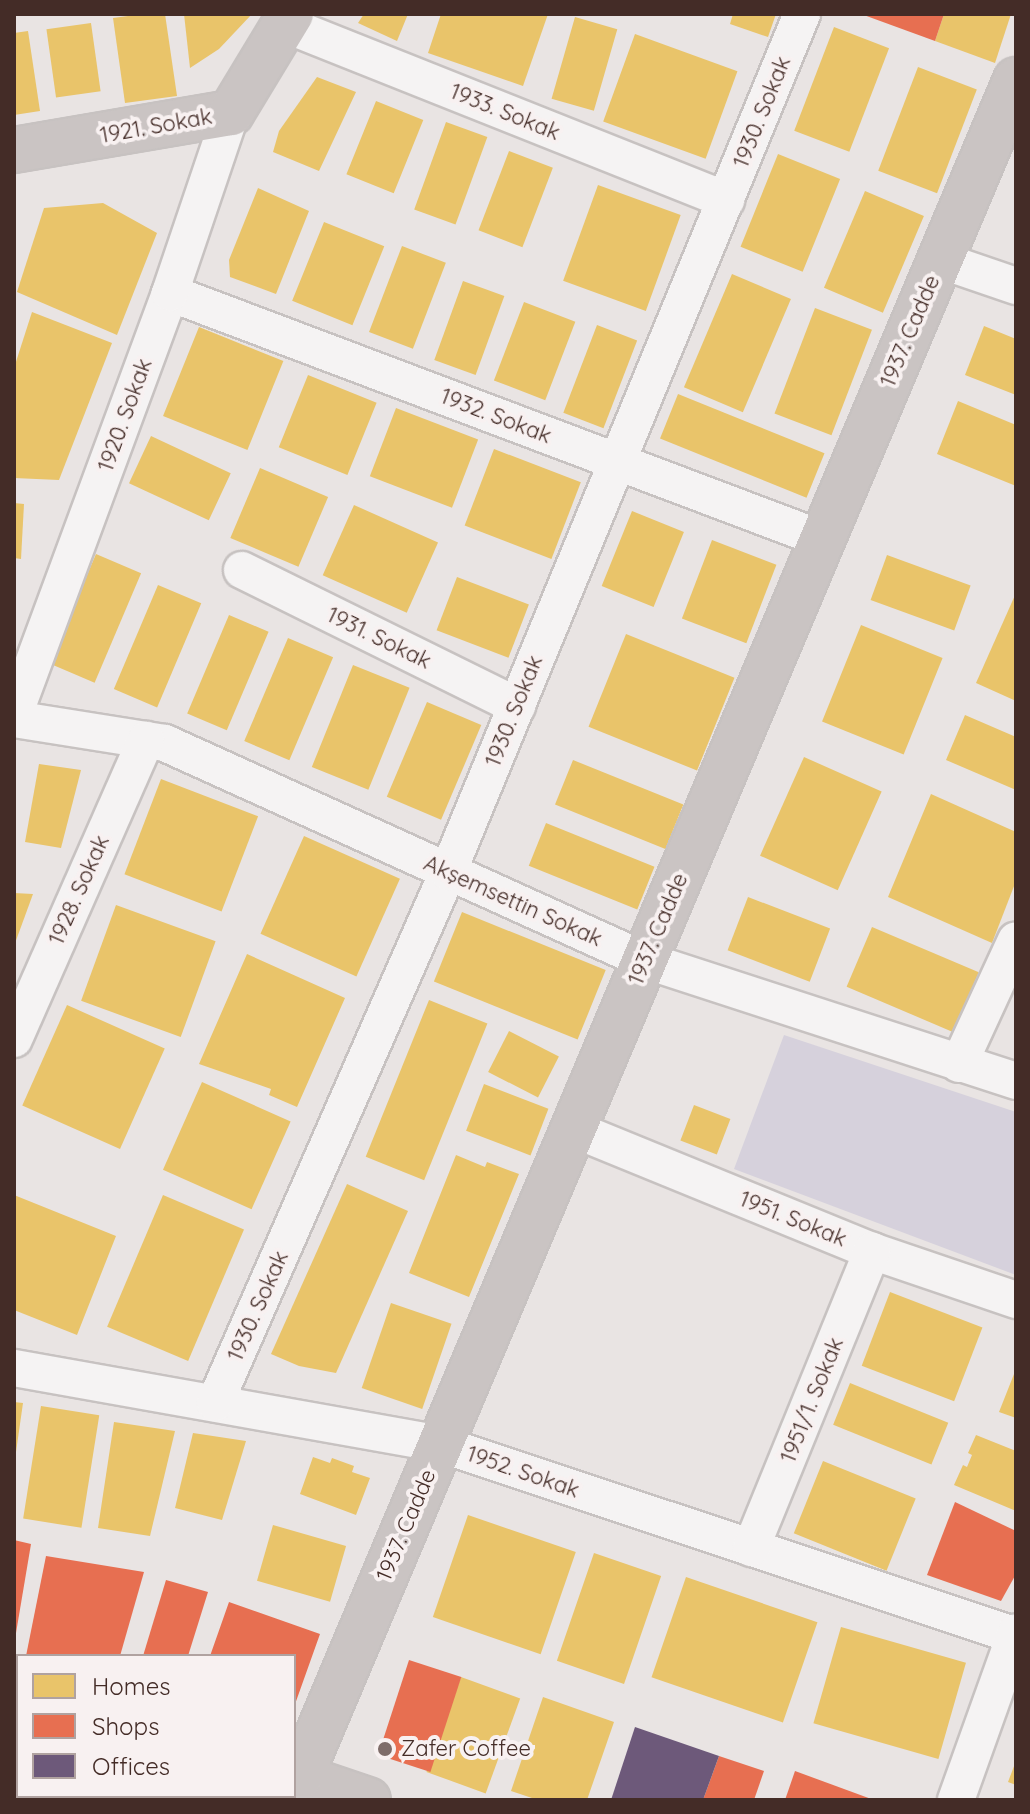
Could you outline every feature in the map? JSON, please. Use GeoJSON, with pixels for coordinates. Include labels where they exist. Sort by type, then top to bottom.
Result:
{"type":"FeatureCollection","features":[{"type":"Feature","properties":{"kind":"street","name":"1930. Sokak"},"geometry":{"type":"LineString","coordinates":[[215,1403],[448,872],[802,14]]}},
{"type":"Feature","properties":{"kind":"street","name":"1933. Sokak"},"geometry":{"type":"LineString","coordinates":[[288,19],[726,200]]}},
{"type":"Feature","properties":{"kind":"street","name":"1921. Sokak"},"geometry":{"type":"LineString","coordinates":[[14,150],[231,113],[288,19]]}},
{"type":"Feature","properties":{"kind":"street","name":"1937. Cadde"},"geometry":{"type":"LineString","coordinates":[[297,1776],[1016,80]]}},
{"type":"Feature","properties":{"kind":"street","name":"1920. Sokak"},"geometry":{"type":"LineString","coordinates":[[14,717],[170,293],[231,113]]}},
{"type":"Feature","properties":{"kind":"street"},"geometry":{"type":"LineString","coordinates":[[940,260],[1016,286]]}},
{"type":"Feature","properties":{"kind":"street","name":"1932. Sokak"},"geometry":{"type":"LineString","coordinates":[[170,293],[822,539]]}},
{"type":"Feature","properties":{"kind":"street","name":"1931. Sokak"},"geometry":{"type":"LineString","coordinates":[[242,570],[517,706]]}},
{"type":"Feature","properties":{"kind":"street","name":"Akşemsettin Sokak"},"geometry":{"type":"LineString","coordinates":[[14,717],[165,743],[644,960],[1016,1081]]}},
{"type":"Feature","properties":{"kind":"street","name":"1928. Sokak"},"geometry":{"type":"LineString","coordinates":[[18,1021],[146,740]]}},
{"type":"Feature","properties":{"kind":"street"},"geometry":{"type":"LineString","coordinates":[[959,1064],[1016,940]]}},
{"type":"Feature","properties":{"kind":"street","name":"1951. Sokak"},"geometry":{"type":"LineString","coordinates":[[573,1129],[872,1251],[1016,1300]]}},
{"type":"Feature","properties":{"kind":"street","name":"1951/1. Sokak"},"geometry":{"type":"LineString","coordinates":[[751,1548],[872,1251]]}},
{"type":"Feature","properties":{"kind":"street","name":"1952. Sokak"},"geometry":{"type":"LineString","coordinates":[[14,1368],[440,1444],[1015,1635]]}},
{"type":"Feature","properties":{"kind":"street"},"geometry":{"type":"LineString","coordinates":[[956,1800],[1015,1635]]}},
{"type":"Feature","properties":{"kind":"street"},"geometry":{"type":"LineString","coordinates":[[297,1776],[368,1800]]}},
{"type":"Feature","properties":{"kind":"shaded area"},"geometry":{"type":"Polygon","coordinates":[[[784,1035],[1016,1112],[1016,1275],[734,1169],[784,1035]]]}},
{"type":"Feature","properties":{"kind":"building: Homes"},"geometry":{"type":"Polygon","coordinates":[[[165,14],[177,96],[125,103],[113,18],[165,14]]]}},
{"type":"Feature","properties":{"kind":"building: Homes"},"geometry":{"type":"Polygon","coordinates":[[[184,14],[252,14],[219,49],[190,68],[184,14]]]}},
{"type":"Feature","properties":{"kind":"building: Homes"},"geometry":{"type":"Polygon","coordinates":[[[364,14],[408,14],[397,41],[358,23],[364,14]]]}},
{"type":"Feature","properties":{"kind":"building: Homes"},"geometry":{"type":"Polygon","coordinates":[[[441,14],[548,14],[523,86],[428,53],[441,14]]]}},
{"type":"Feature","properties":{"kind":"building: Homes"},"geometry":{"type":"Polygon","coordinates":[[[733,14],[776,14],[768,37],[730,24],[733,14]]]}},
{"type":"Feature","properties":{"kind":"building: Homes"},"geometry":{"type":"Polygon","coordinates":[[[944,14],[1011,14],[995,63],[935,41],[944,14]]]}},
{"type":"Feature","properties":{"kind":"building: Homes"},"geometry":{"type":"Polygon","coordinates":[[[575,17],[617,29],[594,111],[552,99],[575,17]]]}},
{"type":"Feature","properties":{"kind":"building: Homes"},"geometry":{"type":"Polygon","coordinates":[[[91,23],[101,91],[56,98],[46,29],[91,23]]]}},
{"type":"Feature","properties":{"kind":"building: Homes"},"geometry":{"type":"Polygon","coordinates":[[[834,27],[889,48],[849,152],[794,131],[834,27]]]}},
{"type":"Feature","properties":{"kind":"building: Homes"},"geometry":{"type":"Polygon","coordinates":[[[28,31],[40,111],[14,115],[14,33],[28,31]]]}},
{"type":"Feature","properties":{"kind":"building: Homes"},"geometry":{"type":"Polygon","coordinates":[[[635,34],[737,71],[706,159],[603,121],[635,34]]]}},
{"type":"Feature","properties":{"kind":"building: Homes"},"geometry":{"type":"Polygon","coordinates":[[[918,67],[977,90],[937,193],[878,171],[918,67]]]}},
{"type":"Feature","properties":{"kind":"building: Homes"},"geometry":{"type":"Polygon","coordinates":[[[317,77],[356,92],[319,171],[273,152],[279,131],[317,77]]]}},
{"type":"Feature","properties":{"kind":"building: Homes"},"geometry":{"type":"Polygon","coordinates":[[[376,101],[423,120],[394,193],[346,174],[376,101]]]}},
{"type":"Feature","properties":{"kind":"building: Homes"},"geometry":{"type":"Polygon","coordinates":[[[446,122],[487,137],[456,224],[414,209],[446,122]]]}},
{"type":"Feature","properties":{"kind":"building: Homes"},"geometry":{"type":"Polygon","coordinates":[[[509,151],[553,168],[522,247],[479,230],[509,151]]]}},
{"type":"Feature","properties":{"kind":"building: Homes"},"geometry":{"type":"Polygon","coordinates":[[[778,154],[840,179],[803,272],[741,247],[778,154]]]}},
{"type":"Feature","properties":{"kind":"building: Homes"},"geometry":{"type":"Polygon","coordinates":[[[598,185],[681,215],[646,311],[563,281],[598,185]]]}},
{"type":"Feature","properties":{"kind":"building: Homes"},"geometry":{"type":"Polygon","coordinates":[[[258,188],[309,211],[276,294],[230,277],[229,260],[258,188]]]}},
{"type":"Feature","properties":{"kind":"building: Homes"},"geometry":{"type":"Polygon","coordinates":[[[865,191],[924,216],[883,313],[824,288],[865,191]]]}},
{"type":"Feature","properties":{"kind":"building: Homes"},"geometry":{"type":"Polygon","coordinates":[[[103,203],[157,233],[117,335],[17,292],[44,208],[103,203]]]}},
{"type":"Feature","properties":{"kind":"building: Homes"},"geometry":{"type":"Polygon","coordinates":[[[324,222],[384,246],[352,325],[292,301],[324,222]]]}},
{"type":"Feature","properties":{"kind":"building: Homes"},"geometry":{"type":"Polygon","coordinates":[[[402,246],[446,263],[413,349],[369,332],[402,246]]]}},
{"type":"Feature","properties":{"kind":"building: Homes"},"geometry":{"type":"Polygon","coordinates":[[[732,274],[791,299],[743,412],[684,387],[732,274]]]}},
{"type":"Feature","properties":{"kind":"building: Homes"},"geometry":{"type":"Polygon","coordinates":[[[463,281],[504,296],[476,375],[434,360],[463,281]]]}},
{"type":"Feature","properties":{"kind":"building: Homes"},"geometry":{"type":"Polygon","coordinates":[[[524,302],[575,322],[545,400],[494,380],[524,302]]]}},
{"type":"Feature","properties":{"kind":"building: Homes"},"geometry":{"type":"Polygon","coordinates":[[[815,308],[872,330],[831,435],[775,413],[815,308]]]}},
{"type":"Feature","properties":{"kind":"building: Homes"},"geometry":{"type":"Polygon","coordinates":[[[32,312],[112,343],[59,480],[14,478],[14,368],[32,312]]]}},
{"type":"Feature","properties":{"kind":"building: Homes"},"geometry":{"type":"Polygon","coordinates":[[[597,325],[637,340],[603,428],[563,413],[597,325]]]}},
{"type":"Feature","properties":{"kind":"building: Homes"},"geometry":{"type":"Polygon","coordinates":[[[984,326],[1016,339],[1016,395],[965,375],[984,326]]]}},
{"type":"Feature","properties":{"kind":"building: Homes"},"geometry":{"type":"Polygon","coordinates":[[[199,327],[283,361],[247,450],[163,416],[199,327]]]}},
{"type":"Feature","properties":{"kind":"building: Homes"},"geometry":{"type":"Polygon","coordinates":[[[308,375],[377,403],[347,475],[279,447],[308,375]]]}},
{"type":"Feature","properties":{"kind":"building: Homes"},"geometry":{"type":"Polygon","coordinates":[[[678,394],[824,453],[807,498],[660,439],[678,394]]]}},
{"type":"Feature","properties":{"kind":"building: Homes"},"geometry":{"type":"Polygon","coordinates":[[[958,401],[1016,425],[1016,486],[937,454],[958,401]]]}},
{"type":"Feature","properties":{"kind":"building: Homes"},"geometry":{"type":"Polygon","coordinates":[[[396,408],[478,440],[452,508],[370,476],[396,408]]]}},
{"type":"Feature","properties":{"kind":"building: Homes"},"geometry":{"type":"Polygon","coordinates":[[[151,436],[231,473],[209,520],[129,483],[151,436]]]}},
{"type":"Feature","properties":{"kind":"building: Homes"},"geometry":{"type":"Polygon","coordinates":[[[494,449],[581,482],[551,559],[465,526],[494,449]]]}},
{"type":"Feature","properties":{"kind":"building: Homes"},"geometry":{"type":"Polygon","coordinates":[[[260,468],[328,497],[298,567],[230,538],[260,468]]]}},
{"type":"Feature","properties":{"kind":"building: Homes"},"geometry":{"type":"Polygon","coordinates":[[[14,503],[24,504],[21,559],[14,558],[14,503]]]}},
{"type":"Feature","properties":{"kind":"building: Homes"},"geometry":{"type":"Polygon","coordinates":[[[354,505],[438,542],[407,613],[323,575],[354,505]]]}},
{"type":"Feature","properties":{"kind":"building: Homes"},"geometry":{"type":"Polygon","coordinates":[[[632,511],[684,532],[654,607],[602,586],[632,511]]]}},
{"type":"Feature","properties":{"kind":"building: Homes"},"geometry":{"type":"Polygon","coordinates":[[[712,540],[776,565],[746,643],[682,618],[712,540]]]}},
{"type":"Feature","properties":{"kind":"building: Homes"},"geometry":{"type":"Polygon","coordinates":[[[96,554],[141,573],[95,683],[50,664],[96,554]]]}},
{"type":"Feature","properties":{"kind":"building: Homes"},"geometry":{"type":"Polygon","coordinates":[[[887,555],[971,585],[954,631],[871,600],[887,555]]]}},
{"type":"Feature","properties":{"kind":"building: Homes"},"geometry":{"type":"Polygon","coordinates":[[[457,577],[529,605],[508,658],[437,630],[457,577]]]}},
{"type":"Feature","properties":{"kind":"building: Homes"},"geometry":{"type":"Polygon","coordinates":[[[158,585],[201,603],[157,707],[114,689],[158,585]]]}},
{"type":"Feature","properties":{"kind":"building: Homes"},"geometry":{"type":"Polygon","coordinates":[[[1016,593],[1016,701],[976,683],[1016,593]]]}},
{"type":"Feature","properties":{"kind":"building: Homes"},"geometry":{"type":"Polygon","coordinates":[[[229,615],[269,632],[227,730],[187,713],[229,615]]]}},
{"type":"Feature","properties":{"kind":"building: Homes"},"geometry":{"type":"Polygon","coordinates":[[[861,625],[943,658],[904,754],[822,721],[861,625]]]}},
{"type":"Feature","properties":{"kind":"building: Homes"},"geometry":{"type":"Polygon","coordinates":[[[626,634],[734,678],[697,771],[589,727],[626,634]]]}},
{"type":"Feature","properties":{"kind":"building: Homes"},"geometry":{"type":"Polygon","coordinates":[[[288,638],[333,657],[289,760],[244,741],[288,638]]]}},
{"type":"Feature","properties":{"kind":"building: Homes"},"geometry":{"type":"Polygon","coordinates":[[[353,665],[410,688],[368,790],[312,767],[353,665]]]}},
{"type":"Feature","properties":{"kind":"building: Homes"},"geometry":{"type":"Polygon","coordinates":[[[427,702],[481,725],[441,820],[387,797],[427,702]]]}},
{"type":"Feature","properties":{"kind":"building: Homes"},"geometry":{"type":"Polygon","coordinates":[[[965,715],[1016,737],[1016,790],[946,760],[965,715]]]}},
{"type":"Feature","properties":{"kind":"building: Homes"},"geometry":{"type":"Polygon","coordinates":[[[804,757],[882,792],[838,890],[760,856],[804,757]]]}},
{"type":"Feature","properties":{"kind":"building: Homes"},"geometry":{"type":"Polygon","coordinates":[[[573,760],[683,805],[665,849],[555,805],[573,760]]]}},
{"type":"Feature","properties":{"kind":"building: Homes"},"geometry":{"type":"Polygon","coordinates":[[[39,764],[81,770],[61,848],[25,842],[39,764]]]}},
{"type":"Feature","properties":{"kind":"building: Homes"},"geometry":{"type":"Polygon","coordinates":[[[161,779],[258,816],[222,911],[124,874],[161,779]]]}},
{"type":"Feature","properties":{"kind":"building: Homes"},"geometry":{"type":"Polygon","coordinates":[[[931,794],[1016,832],[1016,881],[992,943],[888,897],[931,794]]]}},
{"type":"Feature","properties":{"kind":"building: Homes"},"geometry":{"type":"Polygon","coordinates":[[[546,823],[654,867],[637,909],[529,866],[546,823]]]}},
{"type":"Feature","properties":{"kind":"building: Homes"},"geometry":{"type":"Polygon","coordinates":[[[304,836],[400,879],[356,976],[260,934],[304,836]]]}},
{"type":"Feature","properties":{"kind":"building: Homes"},"geometry":{"type":"Polygon","coordinates":[[[14,893],[33,894],[14,946],[14,893]]]}},
{"type":"Feature","properties":{"kind":"building: Homes"},"geometry":{"type":"Polygon","coordinates":[[[748,897],[830,929],[810,982],[728,950],[748,897]]]}},
{"type":"Feature","properties":{"kind":"building: Homes"},"geometry":{"type":"Polygon","coordinates":[[[116,905],[216,941],[181,1037],[81,1001],[116,905]]]}},
{"type":"Feature","properties":{"kind":"building: Homes"},"geometry":{"type":"Polygon","coordinates":[[[462,912],[606,970],[578,1040],[434,982],[462,912]]]}},
{"type":"Feature","properties":{"kind":"building: Homes"},"geometry":{"type":"Polygon","coordinates":[[[872,927],[979,972],[953,1032],[847,987],[872,927]]]}},
{"type":"Feature","properties":{"kind":"building: Homes"},"geometry":{"type":"Polygon","coordinates":[[[247,954],[345,998],[297,1107],[269,1095],[271,1089],[199,1064],[247,954]]]}},
{"type":"Feature","properties":{"kind":"building: Homes"},"geometry":{"type":"Polygon","coordinates":[[[429,1000],[487,1024],[424,1180],[366,1157],[429,1000]]]}},
{"type":"Feature","properties":{"kind":"building: Homes"},"geometry":{"type":"Polygon","coordinates":[[[67,1005],[165,1049],[120,1149],[22,1105],[67,1005]]]}},
{"type":"Feature","properties":{"kind":"building: Homes"},"geometry":{"type":"Polygon","coordinates":[[[509,1031],[559,1056],[538,1097],[488,1072],[509,1031]]]}},
{"type":"Feature","properties":{"kind":"building: Homes"},"geometry":{"type":"Polygon","coordinates":[[[202,1082],[291,1121],[252,1209],[163,1170],[202,1082]]]}},
{"type":"Feature","properties":{"kind":"building: Homes"},"geometry":{"type":"Polygon","coordinates":[[[484,1084],[548,1109],[530,1155],[466,1131],[484,1084]]]}},
{"type":"Feature","properties":{"kind":"building: Homes"},"geometry":{"type":"Polygon","coordinates":[[[694,1105],[730,1119],[717,1154],[680,1140],[694,1105]]]}},
{"type":"Feature","properties":{"kind":"building: Homes"},"geometry":{"type":"Polygon","coordinates":[[[456,1155],[485,1167],[487,1162],[519,1174],[469,1297],[409,1273],[456,1155]]]}},
{"type":"Feature","properties":{"kind":"building: Homes"},"geometry":{"type":"Polygon","coordinates":[[[347,1184],[408,1211],[336,1373],[299,1366],[271,1354],[347,1184]]]}},
{"type":"Feature","properties":{"kind":"building: Homes"},"geometry":{"type":"Polygon","coordinates":[[[14,1195],[116,1236],[77,1335],[14,1310],[14,1195]]]}},
{"type":"Feature","properties":{"kind":"building: Homes"},"geometry":{"type":"Polygon","coordinates":[[[163,1195],[244,1229],[188,1361],[107,1327],[163,1195]]]}},
{"type":"Feature","properties":{"kind":"building: Homes"},"geometry":{"type":"Polygon","coordinates":[[[890,1292],[982,1327],[954,1401],[862,1366],[890,1292]]]}},
{"type":"Feature","properties":{"kind":"building: Homes"},"geometry":{"type":"Polygon","coordinates":[[[391,1303],[452,1324],[422,1409],[362,1388],[391,1303]]]}},
{"type":"Feature","properties":{"kind":"building: Homes"},"geometry":{"type":"Polygon","coordinates":[[[1016,1369],[1016,1418],[999,1412],[1016,1369]]]}},
{"type":"Feature","properties":{"kind":"building: Homes"},"geometry":{"type":"Polygon","coordinates":[[[850,1383],[948,1423],[931,1464],[833,1425],[850,1383]]]}},
{"type":"Feature","properties":{"kind":"building: Homes"},"geometry":{"type":"Polygon","coordinates":[[[14,1402],[23,1403],[16,1452],[14,1451],[14,1402]]]}},
{"type":"Feature","properties":{"kind":"building: Homes"},"geometry":{"type":"Polygon","coordinates":[[[41,1406],[99,1415],[81,1528],[23,1519],[41,1406]]]}},
{"type":"Feature","properties":{"kind":"building: Homes"},"geometry":{"type":"Polygon","coordinates":[[[114,1422],[175,1431],[150,1536],[98,1528],[114,1422]]]}},
{"type":"Feature","properties":{"kind":"building: Homes"},"geometry":{"type":"Polygon","coordinates":[[[193,1433],[246,1441],[222,1520],[175,1508],[193,1433]]]}},
{"type":"Feature","properties":{"kind":"building: Homes"},"geometry":{"type":"Polygon","coordinates":[[[976,1435],[1016,1451],[1016,1511],[954,1485],[963,1465],[967,1467],[972,1455],[968,1453],[976,1435]]]}},
{"type":"Feature","properties":{"kind":"building: Homes"},"geometry":{"type":"Polygon","coordinates":[[[313,1457],[330,1463],[332,1458],[354,1466],[352,1472],[370,1478],[356,1515],[300,1494],[313,1457]]]}},
{"type":"Feature","properties":{"kind":"building: Homes"},"geometry":{"type":"Polygon","coordinates":[[[823,1461],[916,1498],[886,1571],[794,1533],[823,1461]]]}},
{"type":"Feature","properties":{"kind":"building: Homes"},"geometry":{"type":"Polygon","coordinates":[[[468,1515],[576,1552],[541,1654],[433,1617],[468,1515]]]}},
{"type":"Feature","properties":{"kind":"building: Homes"},"geometry":{"type":"Polygon","coordinates":[[[273,1525],[346,1546],[330,1602],[257,1581],[273,1525]]]}},
{"type":"Feature","properties":{"kind":"building: Homes"},"geometry":{"type":"Polygon","coordinates":[[[594,1553],[661,1576],[624,1684],[557,1661],[594,1553]]]}},
{"type":"Feature","properties":{"kind":"building: Homes"},"geometry":{"type":"Polygon","coordinates":[[[686,1577],[817,1622],[783,1722],[651,1677],[686,1577]]]}},
{"type":"Feature","properties":{"kind":"building: Homes"},"geometry":{"type":"Polygon","coordinates":[[[841,1627],[966,1663],[938,1759],[813,1723],[841,1627]]]}},
{"type":"Feature","properties":{"kind":"building: Homes"},"geometry":{"type":"Polygon","coordinates":[[[461,1677],[520,1699],[486,1793],[426,1772],[461,1677]]]}},
{"type":"Feature","properties":{"kind":"building: Homes"},"geometry":{"type":"Polygon","coordinates":[[[543,1697],[614,1722],[587,1800],[538,1800],[511,1791],[543,1697]]]}},
{"type":"Feature","properties":{"kind":"building: Homes"},"geometry":{"type":"Polygon","coordinates":[[[1016,1761],[1016,1785],[1008,1782],[1016,1761]]]}},
{"type":"Feature","properties":{"kind":"building: Shops"},"geometry":{"type":"Polygon","coordinates":[[[861,14],[944,14],[935,41],[861,14]]]}},
{"type":"Feature","properties":{"kind":"building: Shops"},"geometry":{"type":"Polygon","coordinates":[[[955,1502],[1016,1531],[1016,1574],[1001,1601],[927,1575],[955,1502]]]}},
{"type":"Feature","properties":{"kind":"building: Shops"},"geometry":{"type":"Polygon","coordinates":[[[14,1540],[31,1544],[16,1633],[14,1633],[14,1540]]]}},
{"type":"Feature","properties":{"kind":"building: Shops"},"geometry":{"type":"Polygon","coordinates":[[[46,1556],[144,1572],[121,1654],[26,1654],[46,1556]]]}},
{"type":"Feature","properties":{"kind":"building: Shops"},"geometry":{"type":"Polygon","coordinates":[[[166,1580],[208,1592],[189,1654],[144,1654],[166,1580]]]}},
{"type":"Feature","properties":{"kind":"building: Shops"},"geometry":{"type":"Polygon","coordinates":[[[229,1602],[320,1634],[296,1701],[296,1654],[211,1654],[229,1602]]]}},
{"type":"Feature","properties":{"kind":"building: Shops"},"geometry":{"type":"Polygon","coordinates":[[[409,1660],[461,1677],[430,1772],[378,1755],[409,1660]]]}},
{"type":"Feature","properties":{"kind":"building: Shops"},"geometry":{"type":"Polygon","coordinates":[[[719,1756],[764,1771],[754,1800],[703,1800],[719,1756]]]}},
{"type":"Feature","properties":{"kind":"building: Shops"},"geometry":{"type":"Polygon","coordinates":[[[795,1771],[874,1800],[785,1800],[795,1771]]]}},
{"type":"Feature","properties":{"kind":"building: Offices"},"geometry":{"type":"Polygon","coordinates":[[[635,1727],[719,1756],[703,1800],[611,1800],[635,1727]]]}},
{"type":"Feature","properties":{"kind":"place","name":"Zafer Coffee"},"geometry":{"type":"Point","coordinates":[385,1749]}}]}
